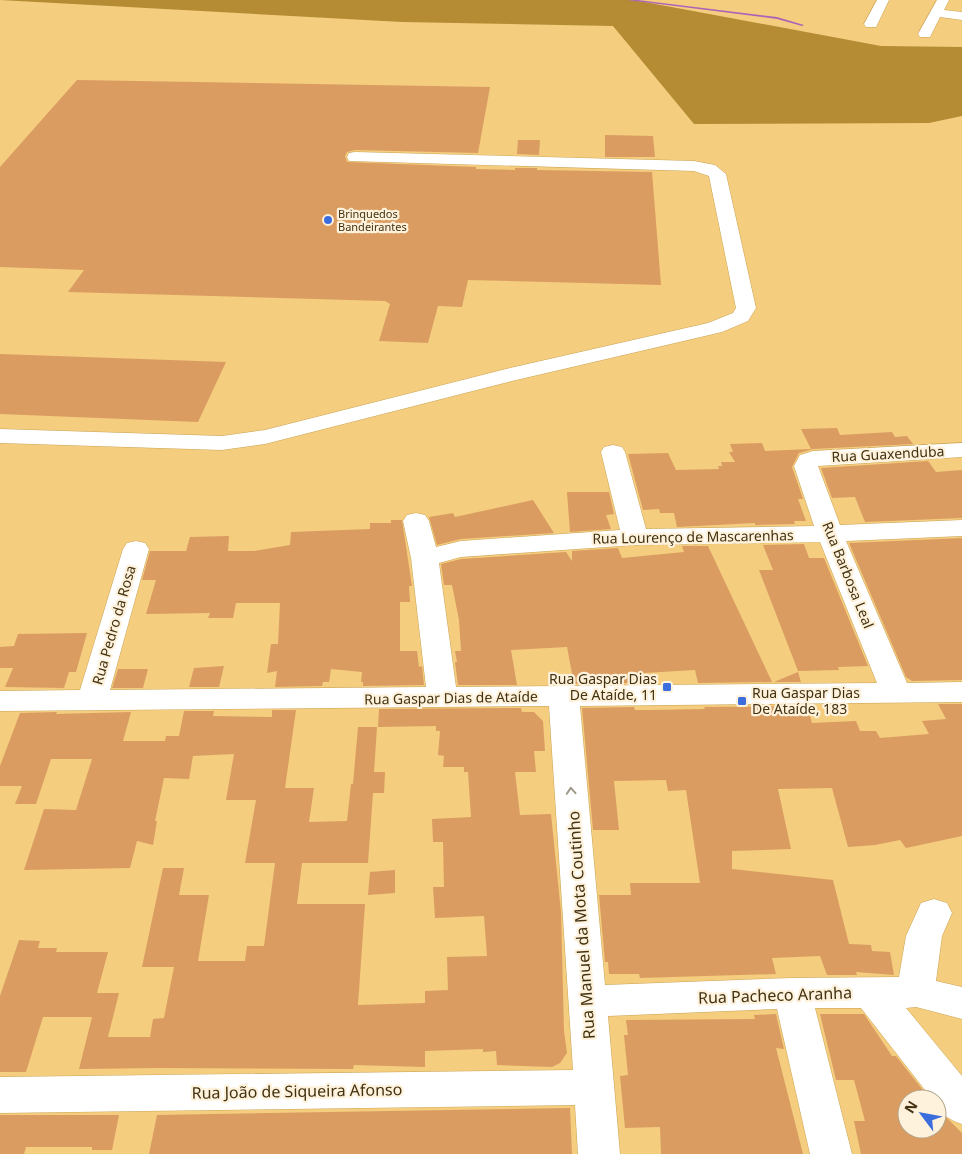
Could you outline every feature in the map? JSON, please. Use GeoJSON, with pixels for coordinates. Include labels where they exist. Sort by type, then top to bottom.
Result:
{"type":"FeatureCollection","features":[{"type":"Feature","properties":{"kind":"street"},"geometry":{"type":"LineString","coordinates":[[871,24],[883,0]]}},
{"type":"Feature","properties":{"kind":"street"},"geometry":{"type":"LineString","coordinates":[[925,34],[943,0]]}},
{"type":"Feature","properties":{"kind":"street"},"geometry":{"type":"LineString","coordinates":[[936,13],[962,16]]}},
{"type":"Feature","properties":{"kind":"street"},"geometry":{"type":"LineString","coordinates":[[0,436],[222,443],[265,437],[510,375],[715,328],[741,318],[746,308],[717,174],[710,169],[694,166],[355,156]]}},
{"type":"Feature","properties":{"kind":"street","name":"Rua Guaxenduba"},"geometry":{"type":"LineString","coordinates":[[813,458],[962,450]]}},
{"type":"Feature","properties":{"kind":"street"},"geometry":{"type":"LineString","coordinates":[[613,452],[635,537]]}},
{"type":"Feature","properties":{"kind":"street","name":"Rua Barbosa Leal"},"geometry":{"type":"LineString","coordinates":[[813,458],[809,460],[806,466],[830,533],[896,693]]}},
{"type":"Feature","properties":{"kind":"street"},"geometry":{"type":"LineString","coordinates":[[416,521],[425,558],[442,698]]}},
{"type":"Feature","properties":{"kind":"street","name":"Rua Lourenço de Mascarenhas"},"geometry":{"type":"LineString","coordinates":[[425,558],[471,548],[635,537],[962,528]]}},
{"type":"Feature","properties":{"kind":"street","name":"Rua Pedro da Rosa"},"geometry":{"type":"LineString","coordinates":[[92,701],[136,549]]}},
{"type":"Feature","properties":{"kind":"street","name":"Rua Gaspar Dias de Ataíde"},"geometry":{"type":"LineString","coordinates":[[0,701],[962,692]]}},
{"type":"Feature","properties":{"kind":"street","name":"Rua Manuel da Mota Coutinho"},"geometry":{"type":"LineString","coordinates":[[564,697],[599,1154]]}},
{"type":"Feature","properties":{"kind":"street"},"geometry":{"type":"LineString","coordinates":[[916,992],[924,936],[934,913]]}},
{"type":"Feature","properties":{"kind":"street"},"geometry":{"type":"LineString","coordinates":[[871,992],[962,1106]]}},
{"type":"Feature","properties":{"kind":"street","name":"Rua Pacheco Aranha"},"geometry":{"type":"LineString","coordinates":[[587,1001],[792,993],[916,992],[962,1004]]}},
{"type":"Feature","properties":{"kind":"street"},"geometry":{"type":"LineString","coordinates":[[792,993],[831,1154]]}},
{"type":"Feature","properties":{"kind":"street","name":"Rua João de Siqueira Afonso"},"geometry":{"type":"LineString","coordinates":[[0,1095],[594,1087]]}},
{"type":"Feature","properties":{"kind":"shaded area"},"geometry":{"type":"Polygon","coordinates":[[[0,0],[634,0],[881,46],[962,47],[962,116],[929,123],[694,124],[613,26],[402,22],[0,0]]]}},
{"type":"Feature","properties":{"kind":"building","name":"Brinquedos Bandeirantes"},"geometry":{"type":"Polygon","coordinates":[[[77,80],[490,87],[478,153],[355,150],[347,152],[345,156],[347,162],[476,167],[476,169],[515,170],[515,168],[537,168],[537,170],[652,172],[661,285],[468,280],[462,307],[438,306],[428,343],[379,341],[390,304],[385,301],[68,292],[84,270],[0,267],[0,167],[77,80]]]}},
{"type":"Feature","properties":{"kind":"building"},"geometry":{"type":"Polygon","coordinates":[[[605,135],[653,136],[655,157],[605,157],[605,135]]]}},
{"type":"Feature","properties":{"kind":"building"},"geometry":{"type":"Polygon","coordinates":[[[518,140],[540,140],[539,155],[517,154],[518,140]]]}},
{"type":"Feature","properties":{"kind":"building"},"geometry":{"type":"Polygon","coordinates":[[[0,354],[226,362],[198,422],[0,414],[0,354]]]}},
{"type":"Feature","properties":{"kind":"building"},"geometry":{"type":"Polygon","coordinates":[[[837,428],[840,435],[892,432],[895,437],[907,436],[913,444],[813,449],[799,453],[792,467],[803,499],[798,499],[806,521],[794,521],[795,524],[755,525],[755,523],[677,527],[674,513],[660,513],[659,509],[643,510],[628,454],[668,453],[676,470],[719,469],[718,466],[722,466],[721,462],[735,462],[729,452],[733,452],[730,444],[762,443],[765,451],[811,449],[801,429],[837,428]]]}},
{"type":"Feature","properties":{"kind":"building"},"geometry":{"type":"Polygon","coordinates":[[[928,461],[936,472],[962,470],[962,518],[865,522],[855,497],[832,498],[821,468],[928,461]]]}},
{"type":"Feature","properties":{"kind":"building"},"geometry":{"type":"Polygon","coordinates":[[[567,492],[609,492],[614,514],[606,515],[611,529],[570,532],[567,492]]]}},
{"type":"Feature","properties":{"kind":"building"},"geometry":{"type":"Polygon","coordinates":[[[533,500],[554,533],[461,539],[437,545],[429,517],[453,513],[455,517],[533,500]]]}},
{"type":"Feature","properties":{"kind":"building"},"geometry":{"type":"Polygon","coordinates":[[[391,520],[402,520],[412,586],[409,586],[410,602],[400,602],[400,651],[417,651],[419,667],[422,666],[424,685],[363,686],[363,682],[361,682],[362,672],[331,669],[329,682],[323,682],[322,686],[275,687],[277,671],[267,673],[271,644],[278,644],[280,603],[236,603],[233,618],[208,618],[210,613],[146,614],[156,580],[142,580],[150,551],[186,551],[190,537],[229,536],[228,551],[254,551],[290,545],[291,532],[370,529],[370,523],[391,523],[391,520]]]}},
{"type":"Feature","properties":{"kind":"building"},"geometry":{"type":"Polygon","coordinates":[[[962,538],[962,680],[912,681],[906,677],[849,543],[962,538]]]}},
{"type":"Feature","properties":{"kind":"building"},"geometry":{"type":"Polygon","coordinates":[[[804,544],[809,558],[824,558],[868,666],[838,667],[839,670],[798,671],[759,570],[773,570],[763,545],[804,544]]]}},
{"type":"Feature","properties":{"kind":"building"},"geometry":{"type":"Polygon","coordinates":[[[682,546],[708,546],[772,682],[698,683],[695,670],[626,674],[629,683],[574,684],[567,647],[511,650],[517,685],[458,685],[455,651],[461,651],[459,620],[452,585],[444,585],[441,564],[461,559],[566,552],[572,561],[572,551],[618,548],[622,558],[684,552],[682,546]]]}},
{"type":"Feature","properties":{"kind":"building"},"geometry":{"type":"Polygon","coordinates":[[[87,633],[76,672],[69,672],[64,688],[5,687],[13,668],[0,668],[0,647],[14,646],[18,634],[87,633]]]}},
{"type":"Feature","properties":{"kind":"building"},"geometry":{"type":"Polygon","coordinates":[[[224,666],[219,687],[189,687],[194,668],[224,666]]]}},
{"type":"Feature","properties":{"kind":"building"},"geometry":{"type":"Polygon","coordinates":[[[118,669],[148,669],[143,688],[112,688],[118,669]]]}},
{"type":"Feature","properties":{"kind":"building"},"geometry":{"type":"Polygon","coordinates":[[[798,672],[801,682],[774,682],[798,672]]]}},
{"type":"Feature","properties":{"kind":"building"},"geometry":{"type":"Polygon","coordinates":[[[938,704],[962,704],[962,836],[906,848],[900,840],[875,845],[848,847],[832,788],[778,789],[791,849],[732,851],[732,869],[833,880],[849,944],[871,945],[872,951],[890,952],[894,975],[856,972],[857,975],[827,975],[820,956],[772,958],[776,974],[640,978],[639,974],[609,974],[608,962],[605,962],[599,895],[631,895],[630,883],[700,883],[686,790],[668,791],[666,780],[614,781],[619,830],[593,830],[582,708],[634,707],[635,710],[651,710],[705,709],[704,707],[807,706],[812,723],[856,721],[860,731],[876,731],[880,738],[929,734],[922,721],[946,719],[938,704]]]}},
{"type":"Feature","properties":{"kind":"building"},"geometry":{"type":"Polygon","coordinates":[[[521,708],[522,712],[534,712],[543,721],[545,751],[534,751],[536,772],[515,772],[520,815],[551,814],[561,912],[564,1031],[567,1053],[560,1063],[552,1067],[497,1065],[496,1051],[483,1052],[483,1049],[425,1051],[425,1067],[354,1065],[353,1069],[79,1069],[92,1017],[43,1017],[26,1072],[0,1072],[0,996],[19,940],[40,941],[38,948],[57,948],[56,952],[108,952],[97,993],[119,993],[108,1037],[150,1037],[153,1019],[164,1018],[174,967],[142,967],[163,868],[184,868],[179,895],[209,895],[198,961],[245,961],[247,946],[264,946],[275,863],[245,863],[256,800],[226,800],[234,754],[193,756],[189,779],[164,778],[155,821],[157,821],[153,845],[137,841],[130,868],[24,870],[44,809],[76,810],[92,759],[51,759],[36,804],[15,804],[22,786],[0,786],[0,766],[20,713],[131,712],[123,741],[165,741],[166,736],[179,736],[184,711],[214,711],[213,716],[272,717],[272,710],[296,710],[285,788],[314,788],[309,822],[347,821],[351,784],[353,784],[358,727],[377,727],[374,772],[385,772],[384,793],[373,793],[368,863],[302,863],[297,904],[365,904],[358,1005],[425,1003],[425,991],[448,990],[447,957],[487,956],[484,916],[435,918],[433,887],[444,887],[443,842],[433,842],[432,819],[471,817],[468,772],[464,772],[464,767],[443,767],[444,756],[438,755],[440,731],[436,731],[436,726],[378,727],[379,709],[521,708]]]}},
{"type":"Feature","properties":{"kind":"building"},"geometry":{"type":"Polygon","coordinates":[[[395,870],[395,893],[368,895],[370,872],[395,870]]]}},
{"type":"Feature","properties":{"kind":"building"},"geometry":{"type":"Polygon","coordinates":[[[776,1014],[784,1049],[776,1048],[803,1154],[661,1154],[660,1127],[625,1128],[620,1076],[628,1075],[624,1035],[628,1035],[626,1020],[755,1019],[754,1015],[776,1014]]]}},
{"type":"Feature","properties":{"kind":"building"},"geometry":{"type":"Polygon","coordinates":[[[820,1014],[864,1014],[892,1056],[896,1056],[922,1089],[897,1089],[897,1139],[947,1139],[947,1118],[962,1133],[962,1154],[861,1154],[854,1121],[865,1121],[854,1080],[836,1080],[820,1014]]]}},
{"type":"Feature","properties":{"kind":"building"},"geometry":{"type":"Polygon","coordinates":[[[570,1108],[572,1154],[149,1154],[157,1115],[570,1108]]]}},
{"type":"Feature","properties":{"kind":"building"},"geometry":{"type":"Polygon","coordinates":[[[0,1115],[119,1115],[112,1150],[92,1150],[92,1147],[26,1147],[24,1154],[0,1154],[0,1115]]]}},
{"type":"Feature","properties":{"kind":"waterway"},"geometry":{"type":"LineString","coordinates":[[629,0],[777,18],[802,25]]}},
{"type":"Feature","properties":{"kind":"place","name":"Brinquedos Bandeirantes"},"geometry":{"type":"Point","coordinates":[328,220]}},
{"type":"Feature","properties":{"kind":"place","name":"Rua Gaspar Dias De Ataíde, 11"},"geometry":{"type":"Point","coordinates":[667,687]}},
{"type":"Feature","properties":{"kind":"place","name":"Rua Gaspar Dias De Ataíde, 183"},"geometry":{"type":"Point","coordinates":[742,701]}}]}
